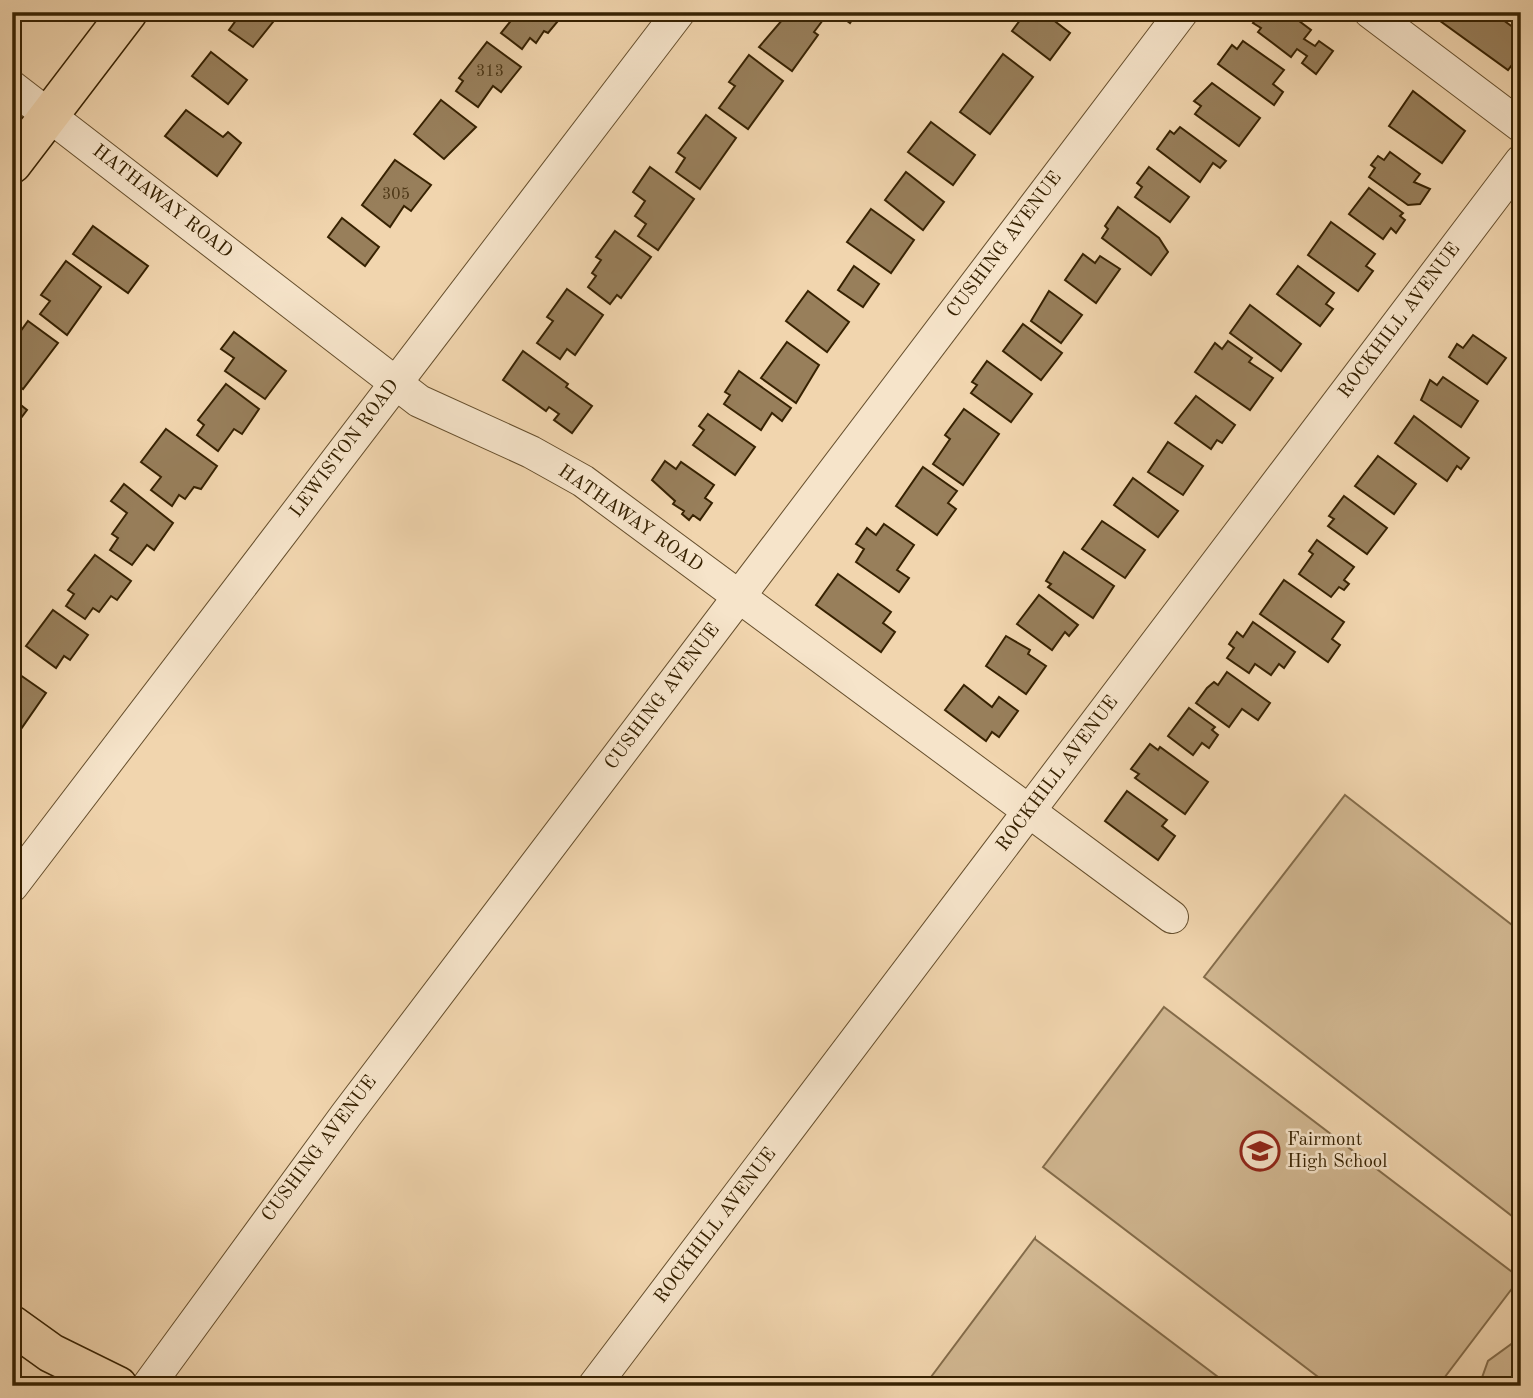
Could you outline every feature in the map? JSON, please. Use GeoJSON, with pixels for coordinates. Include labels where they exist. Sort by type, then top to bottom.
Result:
{"type":"FeatureCollection","features":[{"type":"Feature","properties":{"kind":"main road"},"geometry":{"type":"LineString","coordinates":[[12,164],[128,12]]}},
{"type":"Feature","properties":{"kind":"main road"},"geometry":{"type":"LineString","coordinates":[[12,1325],[51,1353],[118,1386]]}},
{"type":"Feature","properties":{"kind":"street","name":"LEWISTON ROAD"},"geometry":{"type":"LineString","coordinates":[[12,886],[679,12]]}},
{"type":"Feature","properties":{"kind":"street","name":"CUSHING AVENUE"},"geometry":{"type":"LineString","coordinates":[[148,1386],[346,1115],[1182,12]]}},
{"type":"Feature","properties":{"kind":"street"},"geometry":{"type":"LineString","coordinates":[[1370,12],[1521,126]]}},
{"type":"Feature","properties":{"kind":"street","name":"HATHAWAY ROAD"},"geometry":{"type":"LineString","coordinates":[[12,87],[395,383],[427,405],[531,452],[583,481],[1172,917]]}},
{"type":"Feature","properties":{"kind":"street","name":"ROCKHILL AVENUE"},"geometry":{"type":"LineString","coordinates":[[594,1386],[1521,161]]}},
{"type":"Feature","properties":{"kind":"shaded area"},"geometry":{"type":"Polygon","coordinates":[[[1345,795],[1521,932],[1521,1205],[1512,1216],[1204,977],[1345,795]]]}},
{"type":"Feature","properties":{"kind":"shaded area"},"geometry":{"type":"Polygon","coordinates":[[[1164,1007],[1520,1278],[1438,1386],[1330,1386],[1043,1167],[1164,1007]]]}},
{"type":"Feature","properties":{"kind":"shaded area"},"geometry":{"type":"Polygon","coordinates":[[[1035,1238],[1230,1386],[943,1386],[931,1377],[1035,1238]]]}},
{"type":"Feature","properties":{"kind":"shaded area"},"geometry":{"type":"Polygon","coordinates":[[[1521,1337],[1521,1386],[1479,1386],[1488,1361],[1521,1337]]]}},
{"type":"Feature","properties":{"kind":"building"},"geometry":{"type":"Polygon","coordinates":[[[242,12],[281,12],[253,47],[229,30],[242,12]]]}},
{"type":"Feature","properties":{"kind":"building"},"geometry":{"type":"Polygon","coordinates":[[[511,12],[559,12],[554,18],[558,21],[548,33],[544,31],[536,43],[530,38],[522,49],[501,33],[510,22],[506,19],[511,12]]]}},
{"type":"Feature","properties":{"kind":"building"},"geometry":{"type":"Polygon","coordinates":[[[789,12],[813,12],[823,20],[814,32],[818,35],[792,71],[759,47],[789,12]]]}},
{"type":"Feature","properties":{"kind":"building"},"geometry":{"type":"Polygon","coordinates":[[[835,12],[857,12],[850,23],[835,12]]]}},
{"type":"Feature","properties":{"kind":"building"},"geometry":{"type":"Polygon","coordinates":[[[1026,12],[1043,12],[1070,33],[1050,60],[1012,31],[1026,12]]]}},
{"type":"Feature","properties":{"kind":"building"},"geometry":{"type":"Polygon","coordinates":[[[1266,12],[1287,12],[1311,30],[1304,39],[1315,46],[1319,41],[1333,51],[1316,74],[1302,63],[1307,56],[1297,49],[1291,57],[1258,32],[1261,28],[1253,23],[1257,18],[1260,21],[1266,12]]]}},
{"type":"Feature","properties":{"kind":"building"},"geometry":{"type":"Polygon","coordinates":[[[1440,12],[1492,12],[1521,33],[1521,53],[1508,70],[1436,18],[1440,12]]]}},
{"type":"Feature","properties":{"kind":"building"},"geometry":{"type":"Polygon","coordinates":[[[1243,41],[1284,70],[1273,84],[1283,92],[1274,105],[1218,64],[1232,45],[1237,49],[1243,41]]]}},
{"type":"Feature","properties":{"kind":"building"},"geometry":{"type":"Polygon","coordinates":[[[487,42],[521,67],[501,92],[493,86],[478,107],[456,91],[463,81],[459,78],[487,42]]]}},
{"type":"Feature","properties":{"kind":"building"},"geometry":{"type":"Polygon","coordinates":[[[211,52],[247,80],[228,104],[192,76],[211,52]]]}},
{"type":"Feature","properties":{"kind":"building"},"geometry":{"type":"Polygon","coordinates":[[[1003,54],[1033,77],[990,134],[960,112],[1003,54]]]}},
{"type":"Feature","properties":{"kind":"building"},"geometry":{"type":"Polygon","coordinates":[[[749,55],[783,81],[748,129],[719,108],[735,86],[729,82],[749,55]]]}},
{"type":"Feature","properties":{"kind":"building"},"geometry":{"type":"Polygon","coordinates":[[[1212,83],[1260,118],[1239,146],[1195,114],[1201,106],[1194,101],[1212,83]]]}},
{"type":"Feature","properties":{"kind":"building"},"geometry":{"type":"Polygon","coordinates":[[[1413,91],[1465,131],[1442,163],[1389,126],[1413,91]]]}},
{"type":"Feature","properties":{"kind":"building"},"geometry":{"type":"Polygon","coordinates":[[[441,100],[476,127],[444,159],[414,134],[441,100]]]}},
{"type":"Feature","properties":{"kind":"building"},"geometry":{"type":"Polygon","coordinates":[[[186,110],[223,137],[228,132],[241,143],[217,176],[165,136],[186,110]]]}},
{"type":"Feature","properties":{"kind":"building"},"geometry":{"type":"Polygon","coordinates":[[[706,115],[736,138],[700,189],[676,172],[685,158],[678,153],[706,115]]]}},
{"type":"Feature","properties":{"kind":"building"},"geometry":{"type":"Polygon","coordinates":[[[931,122],[975,155],[953,185],[908,152],[931,122]]]}},
{"type":"Feature","properties":{"kind":"building"},"geometry":{"type":"Polygon","coordinates":[[[1180,127],[1226,161],[1220,168],[1213,163],[1200,182],[1157,149],[1170,131],[1174,134],[1180,127]]]}},
{"type":"Feature","properties":{"kind":"building"},"geometry":{"type":"Polygon","coordinates":[[[1390,152],[1420,174],[1414,182],[1430,189],[1420,204],[1408,205],[1369,177],[1375,168],[1371,165],[1378,156],[1384,160],[1390,152]]]}},
{"type":"Feature","properties":{"kind":"building"},"geometry":{"type":"Polygon","coordinates":[[[395,160],[431,185],[411,211],[404,206],[390,227],[362,205],[395,160]]]}},
{"type":"Feature","properties":{"kind":"building"},"geometry":{"type":"Polygon","coordinates":[[[650,167],[694,199],[658,250],[638,236],[646,224],[635,216],[645,201],[633,192],[650,167]]]}},
{"type":"Feature","properties":{"kind":"building"},"geometry":{"type":"Polygon","coordinates":[[[1149,167],[1189,197],[1170,222],[1135,197],[1142,187],[1137,183],[1149,167]]]}},
{"type":"Feature","properties":{"kind":"building"},"geometry":{"type":"Polygon","coordinates":[[[906,172],[944,202],[923,230],[885,200],[906,172]]]}},
{"type":"Feature","properties":{"kind":"building"},"geometry":{"type":"Polygon","coordinates":[[[1369,188],[1403,213],[1400,216],[1405,220],[1396,233],[1391,228],[1383,239],[1349,214],[1369,188]]]}},
{"type":"Feature","properties":{"kind":"building"},"geometry":{"type":"Polygon","coordinates":[[[1118,207],[1159,238],[1168,252],[1151,275],[1102,238],[1108,229],[1105,226],[1118,207]]]}},
{"type":"Feature","properties":{"kind":"building"},"geometry":{"type":"Polygon","coordinates":[[[871,209],[914,240],[891,273],[847,242],[871,209]]]}},
{"type":"Feature","properties":{"kind":"building"},"geometry":{"type":"Polygon","coordinates":[[[342,218],[379,247],[365,266],[328,237],[342,218]]]}},
{"type":"Feature","properties":{"kind":"building"},"geometry":{"type":"Polygon","coordinates":[[[1331,222],[1375,254],[1366,266],[1373,271],[1358,291],[1308,255],[1331,222]]]}},
{"type":"Feature","properties":{"kind":"building"},"geometry":{"type":"Polygon","coordinates":[[[93,226],[148,266],[128,293],[73,254],[93,226]]]}},
{"type":"Feature","properties":{"kind":"building"},"geometry":{"type":"Polygon","coordinates":[[[615,231],[651,257],[621,298],[617,295],[610,304],[588,287],[596,276],[592,273],[601,260],[596,257],[615,231]]]}},
{"type":"Feature","properties":{"kind":"building"},"geometry":{"type":"Polygon","coordinates":[[[1083,254],[1095,263],[1100,256],[1120,269],[1096,303],[1065,280],[1083,254]]]}},
{"type":"Feature","properties":{"kind":"building"},"geometry":{"type":"Polygon","coordinates":[[[66,261],[101,287],[67,335],[40,314],[50,301],[41,295],[66,261]]]}},
{"type":"Feature","properties":{"kind":"building"},"geometry":{"type":"Polygon","coordinates":[[[854,266],[879,284],[863,307],[838,290],[854,266]]]}},
{"type":"Feature","properties":{"kind":"building"},"geometry":{"type":"Polygon","coordinates":[[[1298,266],[1334,293],[1326,304],[1333,309],[1320,326],[1277,294],[1298,266]]]}},
{"type":"Feature","properties":{"kind":"building"},"geometry":{"type":"Polygon","coordinates":[[[567,289],[603,315],[575,355],[567,349],[560,359],[537,343],[553,321],[547,317],[567,289]]]}},
{"type":"Feature","properties":{"kind":"building"},"geometry":{"type":"Polygon","coordinates":[[[808,291],[849,322],[827,352],[786,321],[808,291]]]}},
{"type":"Feature","properties":{"kind":"building"},"geometry":{"type":"Polygon","coordinates":[[[1049,291],[1082,315],[1061,343],[1031,321],[1049,291]]]}},
{"type":"Feature","properties":{"kind":"building"},"geometry":{"type":"Polygon","coordinates":[[[1250,305],[1301,344],[1281,371],[1230,333],[1250,305]]]}},
{"type":"Feature","properties":{"kind":"building"},"geometry":{"type":"Polygon","coordinates":[[[28,321],[58,343],[23,389],[12,381],[12,343],[28,321]]]}},
{"type":"Feature","properties":{"kind":"building"},"geometry":{"type":"Polygon","coordinates":[[[1023,324],[1062,353],[1041,380],[1003,351],[1023,324]]]}},
{"type":"Feature","properties":{"kind":"building"},"geometry":{"type":"Polygon","coordinates":[[[234,332],[286,371],[265,399],[225,371],[234,358],[221,349],[234,332]]]}},
{"type":"Feature","properties":{"kind":"building"},"geometry":{"type":"Polygon","coordinates":[[[1473,335],[1506,358],[1487,384],[1449,357],[1457,344],[1463,348],[1473,335]]]}},
{"type":"Feature","properties":{"kind":"building"},"geometry":{"type":"Polygon","coordinates":[[[1228,341],[1252,358],[1249,362],[1273,378],[1250,410],[1195,372],[1215,343],[1222,349],[1228,341]]]}},
{"type":"Feature","properties":{"kind":"building"},"geometry":{"type":"Polygon","coordinates":[[[787,342],[819,365],[796,403],[761,378],[787,342]]]}},
{"type":"Feature","properties":{"kind":"building"},"geometry":{"type":"Polygon","coordinates":[[[523,351],[568,384],[566,387],[592,406],[572,433],[554,420],[559,414],[549,407],[546,411],[503,380],[523,351]]]}},
{"type":"Feature","properties":{"kind":"building"},"geometry":{"type":"Polygon","coordinates":[[[987,361],[1032,394],[1011,422],[971,393],[977,385],[972,382],[987,361]]]}},
{"type":"Feature","properties":{"kind":"building"},"geometry":{"type":"Polygon","coordinates":[[[739,371],[791,408],[782,421],[772,413],[761,430],[724,404],[730,395],[725,392],[739,371]]]}},
{"type":"Feature","properties":{"kind":"building"},"geometry":{"type":"Polygon","coordinates":[[[1443,377],[1478,401],[1461,427],[1421,400],[1430,380],[1437,385],[1443,377]]]}},
{"type":"Feature","properties":{"kind":"building"},"geometry":{"type":"Polygon","coordinates":[[[226,384],[259,409],[242,434],[234,429],[218,451],[197,435],[204,425],[198,420],[226,384]]]}},
{"type":"Feature","properties":{"kind":"building"},"geometry":{"type":"Polygon","coordinates":[[[1196,396],[1235,425],[1222,443],[1217,440],[1211,449],[1175,423],[1196,396]]]}},
{"type":"Feature","properties":{"kind":"building"},"geometry":{"type":"Polygon","coordinates":[[[12,398],[27,410],[12,430],[12,398]]]}},
{"type":"Feature","properties":{"kind":"building"},"geometry":{"type":"Polygon","coordinates":[[[964,409],[999,434],[963,485],[933,464],[950,439],[945,435],[964,409]]]}},
{"type":"Feature","properties":{"kind":"building"},"geometry":{"type":"Polygon","coordinates":[[[708,414],[755,447],[735,475],[693,445],[704,430],[699,426],[708,414]]]}},
{"type":"Feature","properties":{"kind":"building"},"geometry":{"type":"Polygon","coordinates":[[[1414,416],[1469,458],[1461,469],[1457,466],[1447,481],[1395,443],[1414,416]]]}},
{"type":"Feature","properties":{"kind":"building"},"geometry":{"type":"Polygon","coordinates":[[[166,429],[217,466],[201,489],[194,487],[185,499],[179,495],[172,506],[151,490],[161,477],[141,462],[166,429]]]}},
{"type":"Feature","properties":{"kind":"building"},"geometry":{"type":"Polygon","coordinates":[[[1168,442],[1203,466],[1183,495],[1148,472],[1168,442]]]}},
{"type":"Feature","properties":{"kind":"building"},"geometry":{"type":"Polygon","coordinates":[[[1378,456],[1416,484],[1394,514],[1355,486],[1378,456]]]}},
{"type":"Feature","properties":{"kind":"building"},"geometry":{"type":"Polygon","coordinates":[[[665,461],[676,469],[681,462],[714,485],[705,498],[712,503],[700,520],[693,515],[689,520],[682,514],[684,511],[673,504],[675,501],[652,480],[665,461]]]}},
{"type":"Feature","properties":{"kind":"building"},"geometry":{"type":"Polygon","coordinates":[[[923,467],[957,491],[948,503],[956,509],[937,535],[896,506],[923,467]]]}},
{"type":"Feature","properties":{"kind":"building"},"geometry":{"type":"Polygon","coordinates":[[[1133,478],[1178,511],[1158,537],[1114,505],[1133,478]]]}},
{"type":"Feature","properties":{"kind":"building"},"geometry":{"type":"Polygon","coordinates":[[[124,484],[173,523],[154,550],[147,545],[132,565],[110,550],[118,538],[112,534],[127,513],[111,501],[124,484]]]}},
{"type":"Feature","properties":{"kind":"building"},"geometry":{"type":"Polygon","coordinates":[[[1344,496],[1387,528],[1367,554],[1328,526],[1334,519],[1329,516],[1344,496]]]}},
{"type":"Feature","properties":{"kind":"building"},"geometry":{"type":"Polygon","coordinates":[[[1102,521],[1145,550],[1125,578],[1082,549],[1102,521]]]}},
{"type":"Feature","properties":{"kind":"building"},"geometry":{"type":"Polygon","coordinates":[[[884,524],[914,545],[897,570],[909,578],[899,592],[856,562],[864,549],[856,544],[867,528],[876,535],[884,524]]]}},
{"type":"Feature","properties":{"kind":"building"},"geometry":{"type":"Polygon","coordinates":[[[1317,540],[1354,567],[1344,580],[1349,584],[1344,590],[1339,587],[1331,597],[1299,574],[1313,554],[1309,551],[1317,540]]]}},
{"type":"Feature","properties":{"kind":"building"},"geometry":{"type":"Polygon","coordinates":[[[1064,552],[1114,586],[1093,618],[1048,587],[1051,584],[1046,581],[1064,552]]]}},
{"type":"Feature","properties":{"kind":"building"},"geometry":{"type":"Polygon","coordinates":[[[95,555],[131,581],[117,600],[111,596],[99,612],[93,608],[85,619],[66,606],[74,594],[68,590],[95,555]]]}},
{"type":"Feature","properties":{"kind":"building"},"geometry":{"type":"Polygon","coordinates":[[[838,574],[891,612],[883,623],[895,632],[881,652],[816,605],[838,574]]]}},
{"type":"Feature","properties":{"kind":"building"},"geometry":{"type":"Polygon","coordinates":[[[1284,580],[1344,622],[1332,639],[1340,645],[1328,662],[1260,614],[1284,580]]]}},
{"type":"Feature","properties":{"kind":"building"},"geometry":{"type":"Polygon","coordinates":[[[1039,595],[1078,625],[1069,636],[1065,632],[1052,650],[1017,624],[1039,595]]]}},
{"type":"Feature","properties":{"kind":"building"},"geometry":{"type":"Polygon","coordinates":[[[53,610],[88,635],[70,660],[64,656],[56,668],[26,646],[53,610]]]}},
{"type":"Feature","properties":{"kind":"building"},"geometry":{"type":"Polygon","coordinates":[[[1253,622],[1295,652],[1284,668],[1279,664],[1271,675],[1255,664],[1249,673],[1227,658],[1234,648],[1229,644],[1237,632],[1243,637],[1253,622]]]}},
{"type":"Feature","properties":{"kind":"building"},"geometry":{"type":"Polygon","coordinates":[[[1006,636],[1030,650],[1028,654],[1046,666],[1026,694],[986,666],[1006,636]]]}},
{"type":"Feature","properties":{"kind":"building"},"geometry":{"type":"Polygon","coordinates":[[[13,670],[46,693],[21,729],[12,723],[13,670]]]}},
{"type":"Feature","properties":{"kind":"building"},"geometry":{"type":"Polygon","coordinates":[[[1227,672],[1270,703],[1258,720],[1242,709],[1229,727],[1196,703],[1214,682],[1218,685],[1227,672]]]}},
{"type":"Feature","properties":{"kind":"building"},"geometry":{"type":"Polygon","coordinates":[[[964,685],[992,707],[999,697],[1018,711],[999,737],[992,732],[986,741],[945,710],[964,685]]]}},
{"type":"Feature","properties":{"kind":"building"},"geometry":{"type":"Polygon","coordinates":[[[1189,708],[1215,727],[1212,730],[1218,735],[1209,748],[1202,743],[1193,755],[1168,736],[1189,708]]]}},
{"type":"Feature","properties":{"kind":"building"},"geometry":{"type":"Polygon","coordinates":[[[1150,744],[1158,750],[1160,747],[1208,782],[1185,814],[1135,778],[1139,774],[1131,769],[1150,744]]]}},
{"type":"Feature","properties":{"kind":"building"},"geometry":{"type":"Polygon","coordinates":[[[1127,791],[1167,820],[1162,826],[1175,836],[1158,860],[1105,821],[1127,791]]]}},
{"type":"Feature","properties":{"kind":"place","name":"Fairmont High School"},"geometry":{"type":"Point","coordinates":[1260,1151]}}]}
